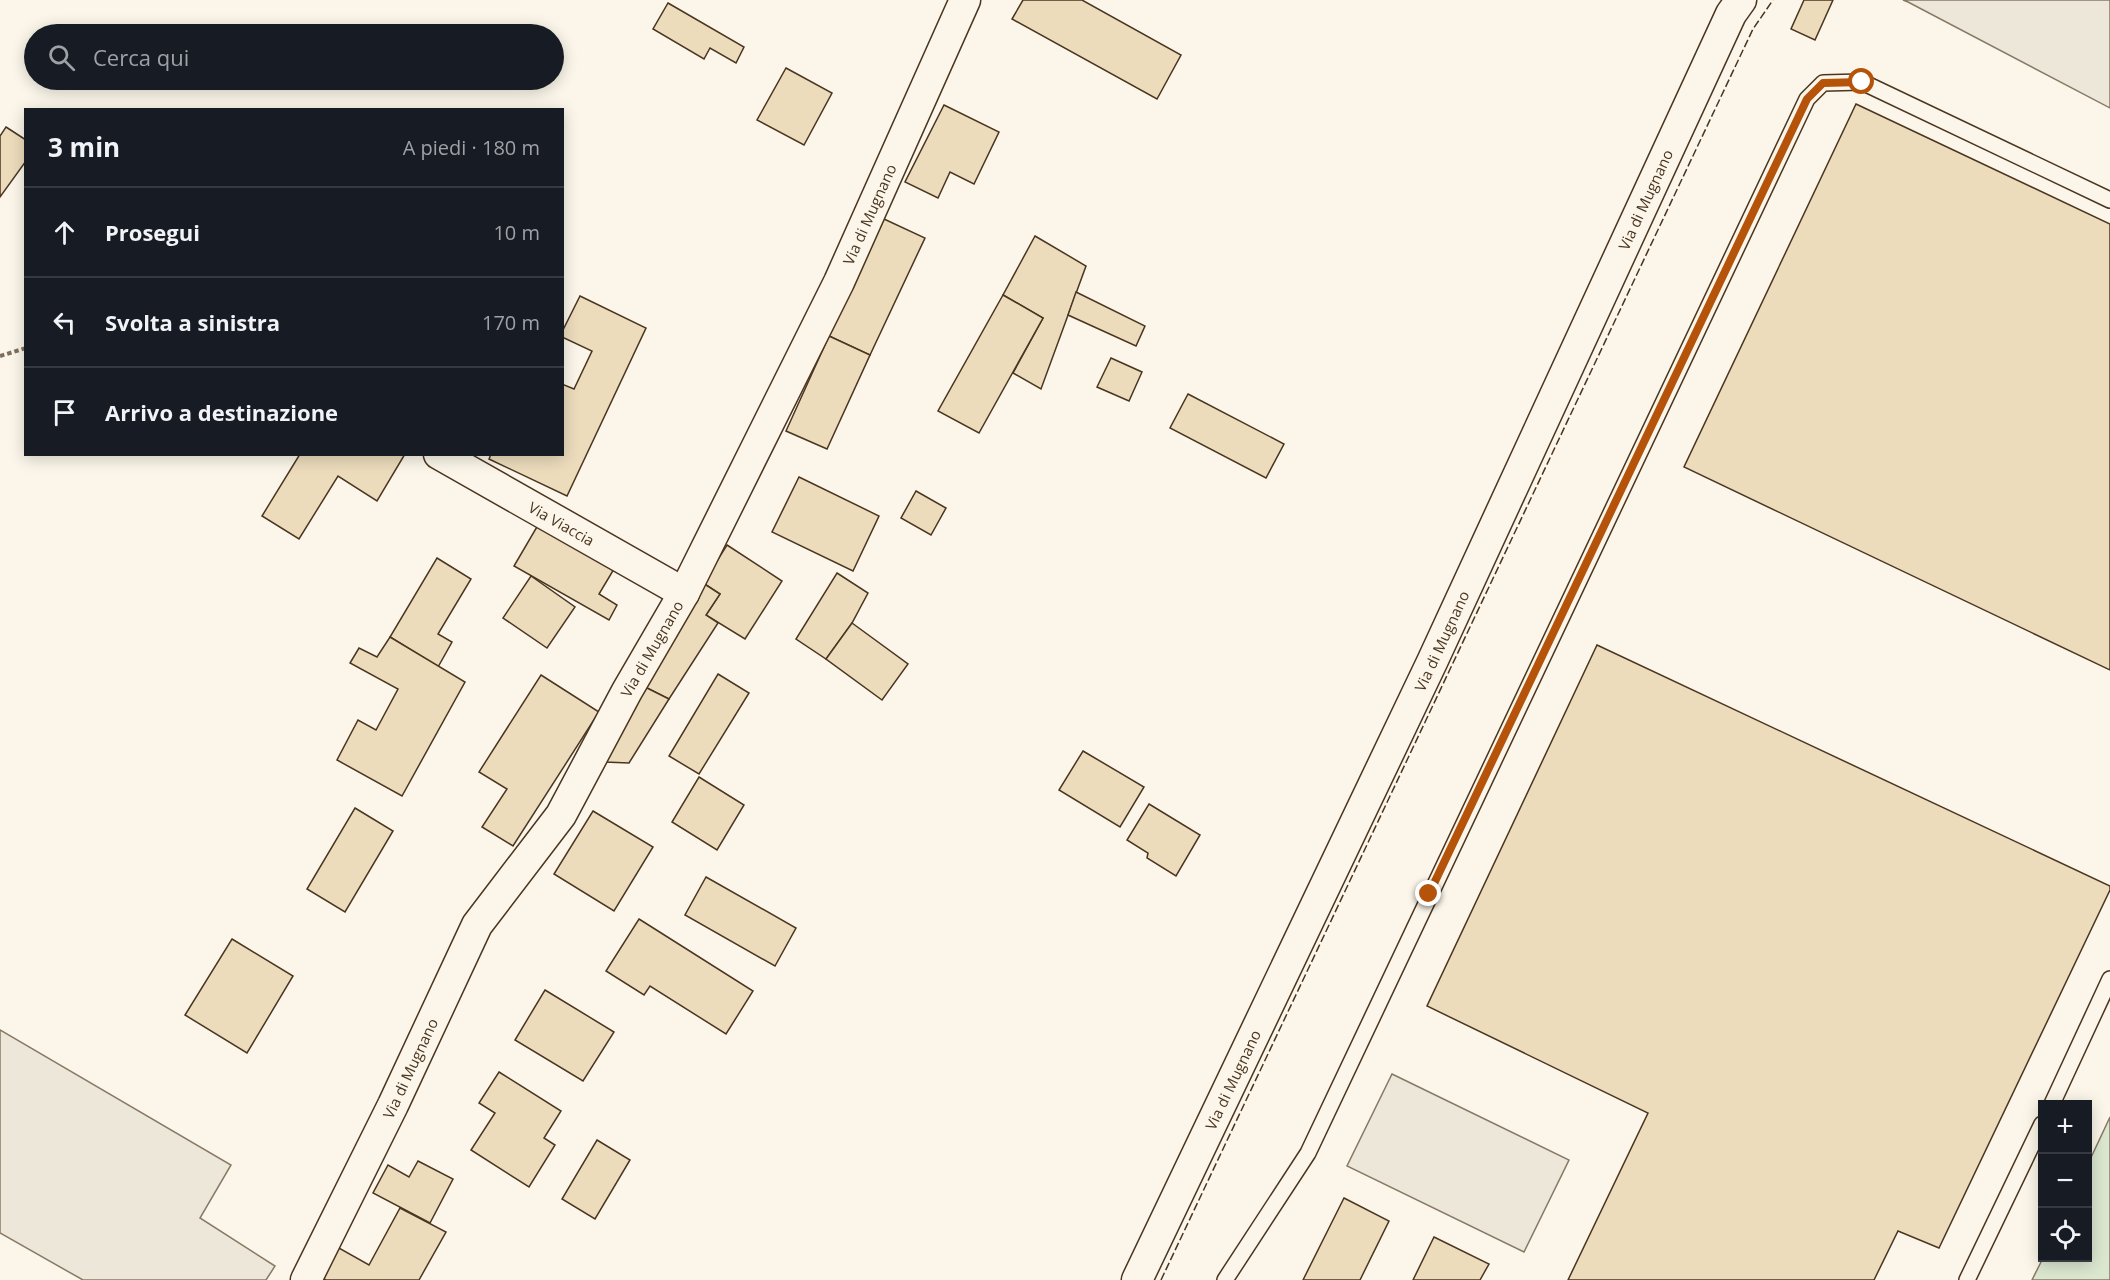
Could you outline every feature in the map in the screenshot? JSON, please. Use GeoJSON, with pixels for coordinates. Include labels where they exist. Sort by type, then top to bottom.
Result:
{"type":"FeatureCollection","features":[{"type":"Feature","properties":{"kind":"street","name":"Via di Mugnano"},"geometry":{"type":"LineString","coordinates":[[306,1280],[393,1105],[477,925],[561,815],[627,691],[684,593],[839,282],[965,0]]}},
{"type":"Feature","properties":{"kind":"street","name":"Via di Mugnano"},"geometry":{"type":"LineString","coordinates":[[1137,1280],[1432,663],[1731,14],[1742,0]]}},
{"type":"Feature","properties":{"kind":"street","name":"Via Viaccia"},"geometry":{"type":"LineString","coordinates":[[443,456],[684,593]]}},
{"type":"Feature","properties":{"kind":"lane"},"geometry":{"type":"LineString","coordinates":[[1225,1280],[1308,1153],[1807,99],[1823,83],[1862,82],[2110,200]]}},
{"type":"Feature","properties":{"kind":"lane"},"geometry":{"type":"LineString","coordinates":[[2054,1100],[2110,980]]}},
{"type":"Feature","properties":{"kind":"lane"},"geometry":{"type":"LineString","coordinates":[[1967,1280],[2038,1134]]}},
{"type":"Feature","properties":{"kind":"path"},"geometry":{"type":"LineString","coordinates":[[0,356],[24,349]]}},
{"type":"Feature","properties":{"kind":"green space"},"geometry":{"type":"Polygon","coordinates":[[[2110,1117],[2110,1280],[2032,1280],[2041,1262],[2092,1262],[2092,1155],[2110,1117]]]}},
{"type":"Feature","properties":{"kind":"shaded area"},"geometry":{"type":"Polygon","coordinates":[[[1903,0],[2110,0],[2110,108],[1908,2],[1903,0]]]}},
{"type":"Feature","properties":{"kind":"shaded area"},"geometry":{"type":"Polygon","coordinates":[[[0,1030],[231,1165],[200,1218],[275,1266],[266,1280],[83,1280],[0,1233],[0,1030]]]}},
{"type":"Feature","properties":{"kind":"shaded area"},"geometry":{"type":"Polygon","coordinates":[[[1392,1074],[1569,1160],[1524,1252],[1347,1166],[1392,1074]]]}},
{"type":"Feature","properties":{"kind":"building"},"geometry":{"type":"Polygon","coordinates":[[[1023,0],[1082,0],[1181,55],[1157,99],[1012,19],[1023,0]]]}},
{"type":"Feature","properties":{"kind":"building"},"geometry":{"type":"Polygon","coordinates":[[[1804,0],[1833,0],[1815,40],[1791,29],[1804,0]]]}},
{"type":"Feature","properties":{"kind":"building"},"geometry":{"type":"Polygon","coordinates":[[[668,3],[744,47],[736,63],[710,48],[704,59],[653,29],[668,3]]]}},
{"type":"Feature","properties":{"kind":"building"},"geometry":{"type":"Polygon","coordinates":[[[786,68],[832,93],[804,145],[757,120],[786,68]]]}},
{"type":"Feature","properties":{"kind":"building"},"geometry":{"type":"Polygon","coordinates":[[[1856,104],[2110,224],[2110,670],[1684,467],[1856,104]]]}},
{"type":"Feature","properties":{"kind":"building"},"geometry":{"type":"Polygon","coordinates":[[[944,105],[999,132],[974,184],[950,172],[938,198],[905,182],[944,105]]]}},
{"type":"Feature","properties":{"kind":"building"},"geometry":{"type":"Polygon","coordinates":[[[6,127],[24,139],[24,164],[0,197],[0,136],[6,127]]]}},
{"type":"Feature","properties":{"kind":"building"},"geometry":{"type":"Polygon","coordinates":[[[884,219],[925,238],[870,355],[829,336],[884,219]]]}},
{"type":"Feature","properties":{"kind":"building"},"geometry":{"type":"Polygon","coordinates":[[[1035,236],[1086,266],[1041,389],[1013,373],[1043,318],[1003,295],[1035,236]]]}},
{"type":"Feature","properties":{"kind":"building"},"geometry":{"type":"Polygon","coordinates":[[[1076,292],[1145,326],[1136,346],[1068,315],[1076,292]]]}},
{"type":"Feature","properties":{"kind":"building"},"geometry":{"type":"Polygon","coordinates":[[[1003,295],[1043,318],[979,433],[938,411],[1003,295]]]}},
{"type":"Feature","properties":{"kind":"building"},"geometry":{"type":"Polygon","coordinates":[[[580,296],[646,328],[567,496],[489,459],[490,456],[564,456],[564,385],[574,389],[592,351],[564,338],[564,328],[580,296]]]}},
{"type":"Feature","properties":{"kind":"building"},"geometry":{"type":"Polygon","coordinates":[[[829,336],[870,355],[827,449],[786,431],[829,336]]]}},
{"type":"Feature","properties":{"kind":"building"},"geometry":{"type":"Polygon","coordinates":[[[1111,358],[1142,372],[1129,401],[1097,387],[1111,358]]]}},
{"type":"Feature","properties":{"kind":"building"},"geometry":{"type":"Polygon","coordinates":[[[1188,394],[1284,444],[1266,478],[1170,428],[1188,394]]]}},
{"type":"Feature","properties":{"kind":"building"},"geometry":{"type":"Polygon","coordinates":[[[299,456],[404,456],[377,501],[338,476],[299,539],[262,516],[299,456]]]}},
{"type":"Feature","properties":{"kind":"building"},"geometry":{"type":"Polygon","coordinates":[[[799,477],[879,516],[853,571],[772,532],[799,477]]]}},
{"type":"Feature","properties":{"kind":"building"},"geometry":{"type":"Polygon","coordinates":[[[916,491],[946,508],[931,535],[901,518],[916,491]]]}},
{"type":"Feature","properties":{"kind":"building"},"geometry":{"type":"Polygon","coordinates":[[[538,525],[614,569],[599,594],[617,605],[609,620],[514,566],[538,525]]]}},
{"type":"Feature","properties":{"kind":"building"},"geometry":{"type":"Polygon","coordinates":[[[727,545],[782,581],[745,639],[706,615],[720,594],[703,583],[727,545]]]}},
{"type":"Feature","properties":{"kind":"building"},"geometry":{"type":"Polygon","coordinates":[[[437,558],[471,579],[438,634],[452,642],[438,667],[390,637],[437,558]]]}},
{"type":"Feature","properties":{"kind":"building"},"geometry":{"type":"Polygon","coordinates":[[[837,573],[868,593],[852,623],[826,659],[796,639],[837,573]]]}},
{"type":"Feature","properties":{"kind":"building"},"geometry":{"type":"Polygon","coordinates":[[[531,576],[575,607],[547,648],[503,618],[531,576]]]}},
{"type":"Feature","properties":{"kind":"building"},"geometry":{"type":"Polygon","coordinates":[[[703,583],[720,594],[706,615],[718,623],[669,699],[643,686],[703,583]]]}},
{"type":"Feature","properties":{"kind":"building"},"geometry":{"type":"Polygon","coordinates":[[[852,623],[908,664],[882,700],[826,659],[852,623]]]}},
{"type":"Feature","properties":{"kind":"building"},"geometry":{"type":"Polygon","coordinates":[[[390,637],[465,682],[402,796],[337,760],[358,720],[376,730],[398,689],[350,663],[359,648],[377,657],[390,637]]]}},
{"type":"Feature","properties":{"kind":"building"},"geometry":{"type":"Polygon","coordinates":[[[1597,645],[2110,886],[1939,1248],[1898,1231],[1874,1280],[1568,1280],[1648,1113],[1427,1006],[1597,645]]]}},
{"type":"Feature","properties":{"kind":"building"},"geometry":{"type":"Polygon","coordinates":[[[718,674],[749,693],[699,774],[669,756],[718,674]]]}},
{"type":"Feature","properties":{"kind":"building"},"geometry":{"type":"Polygon","coordinates":[[[541,675],[599,712],[513,846],[482,827],[507,789],[479,772],[541,675]]]}},
{"type":"Feature","properties":{"kind":"building"},"geometry":{"type":"Polygon","coordinates":[[[643,686],[669,699],[629,763],[605,762],[643,686]]]}},
{"type":"Feature","properties":{"kind":"building"},"geometry":{"type":"Polygon","coordinates":[[[1083,751],[1144,787],[1120,827],[1059,790],[1083,751]]]}},
{"type":"Feature","properties":{"kind":"building"},"geometry":{"type":"Polygon","coordinates":[[[699,777],[744,805],[717,850],[672,822],[699,777]]]}},
{"type":"Feature","properties":{"kind":"building"},"geometry":{"type":"Polygon","coordinates":[[[1149,804],[1200,835],[1176,876],[1147,858],[1148,853],[1127,840],[1149,804]]]}},
{"type":"Feature","properties":{"kind":"building"},"geometry":{"type":"Polygon","coordinates":[[[355,808],[393,831],[345,912],[307,889],[355,808]]]}},
{"type":"Feature","properties":{"kind":"building"},"geometry":{"type":"Polygon","coordinates":[[[593,811],[653,847],[614,911],[554,874],[593,811]]]}},
{"type":"Feature","properties":{"kind":"building"},"geometry":{"type":"Polygon","coordinates":[[[706,877],[796,928],[775,966],[685,915],[706,877]]]}},
{"type":"Feature","properties":{"kind":"building"},"geometry":{"type":"Polygon","coordinates":[[[639,919],[753,991],[726,1034],[650,986],[644,995],[606,971],[639,919]]]}},
{"type":"Feature","properties":{"kind":"building"},"geometry":{"type":"Polygon","coordinates":[[[232,939],[293,976],[247,1053],[185,1015],[232,939]]]}},
{"type":"Feature","properties":{"kind":"building"},"geometry":{"type":"Polygon","coordinates":[[[545,990],[614,1032],[583,1081],[515,1040],[545,990]]]}},
{"type":"Feature","properties":{"kind":"building"},"geometry":{"type":"Polygon","coordinates":[[[499,1072],[561,1111],[544,1138],[555,1145],[529,1187],[471,1150],[495,1113],[479,1103],[499,1072]]]}},
{"type":"Feature","properties":{"kind":"building"},"geometry":{"type":"Polygon","coordinates":[[[597,1140],[630,1160],[595,1219],[562,1199],[597,1140]]]}},
{"type":"Feature","properties":{"kind":"building"},"geometry":{"type":"Polygon","coordinates":[[[418,1161],[453,1179],[430,1223],[373,1193],[388,1165],[409,1177],[418,1161]]]}},
{"type":"Feature","properties":{"kind":"building"},"geometry":{"type":"Polygon","coordinates":[[[1344,1198],[1389,1221],[1360,1280],[1303,1280],[1344,1198]]]}},
{"type":"Feature","properties":{"kind":"building"},"geometry":{"type":"Polygon","coordinates":[[[400,1208],[446,1232],[419,1280],[326,1280],[323,1278],[339,1248],[369,1265],[400,1208]]]}},
{"type":"Feature","properties":{"kind":"building"},"geometry":{"type":"Polygon","coordinates":[[[1434,1237],[1489,1264],[1480,1280],[1413,1280],[1434,1237]]]}},
{"type":"Feature","properties":{"kind":"fence"},"geometry":{"type":"LineString","coordinates":[[1161,1280],[1753,29],[1773,0]]}},
{"type":"Feature","properties":{"kind":"route"},"geometry":{"type":"LineString","coordinates":[[1429,894],[1807,99],[1823,83],[1862,82]]}}]}
